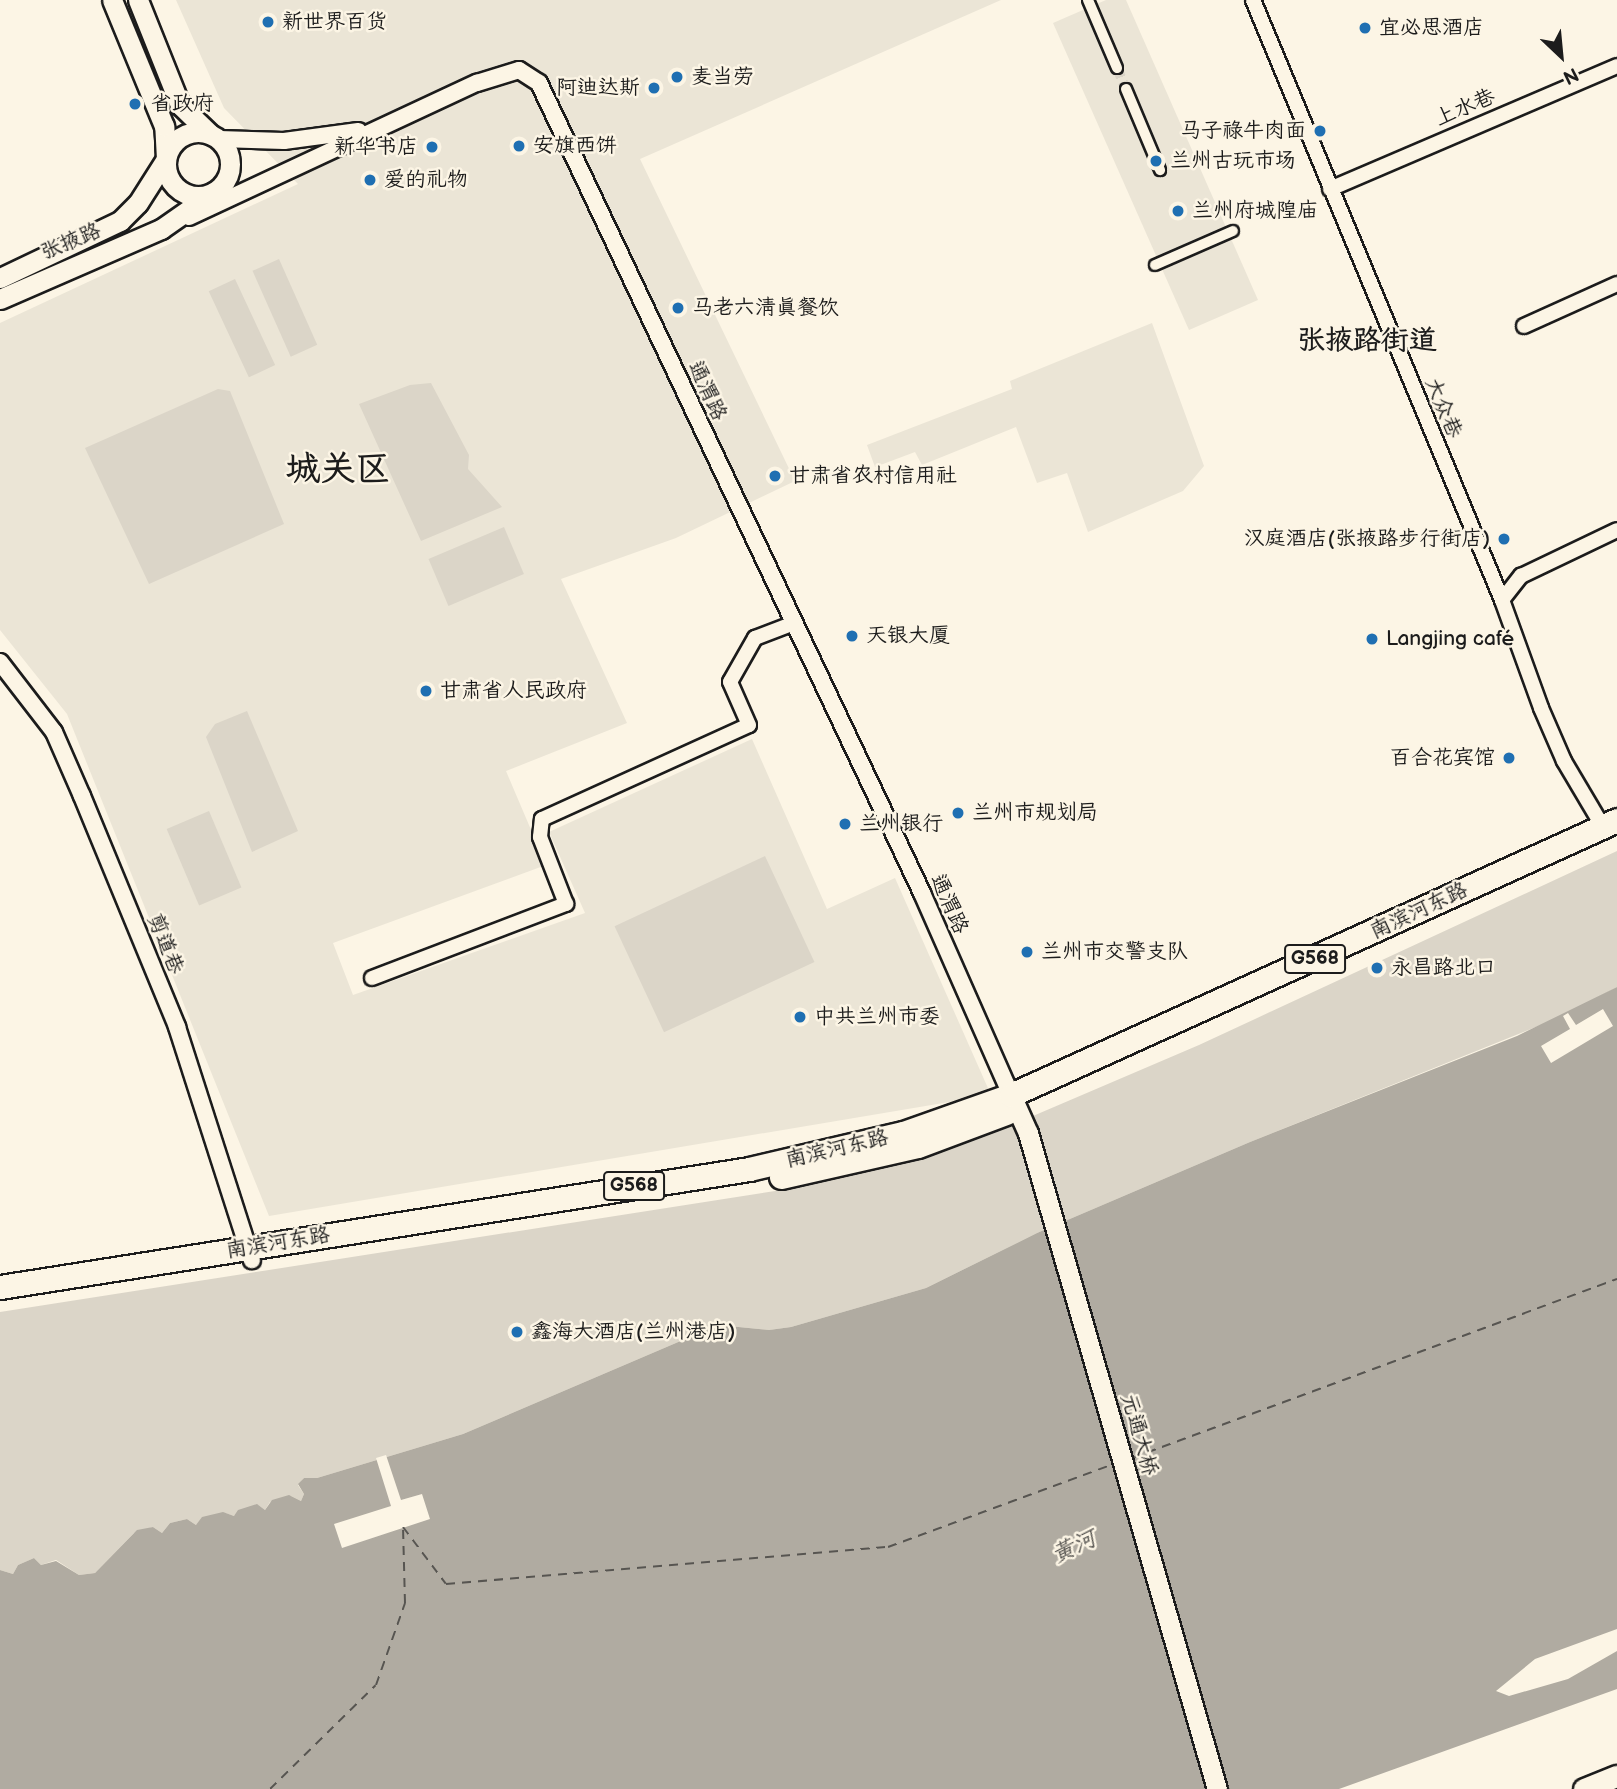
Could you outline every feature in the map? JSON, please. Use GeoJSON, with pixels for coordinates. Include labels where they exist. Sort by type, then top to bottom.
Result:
{"type":"FeatureCollection","features":[{"type":"Feature","properties":{"kind":"highway","name":"南滨河东路"},"geometry":{"type":"LineString","coordinates":[[0,1300],[250,1254],[749,1169],[903,1133],[1014,1102],[1612,828]]}},
{"type":"Feature","properties":{"kind":"highway","name":"南滨河东路"},"geometry":{"type":"LineString","coordinates":[[0,1287],[250,1254]]}},
{"type":"Feature","properties":{"kind":"main road"},"geometry":{"type":"LineString","coordinates":[[112,0],[164,126],[169,179],[184,193],[214,192],[227,180],[231,162],[214,136],[180,105],[138,0]]}},
{"type":"Feature","properties":{"kind":"main road"},"geometry":{"type":"LineString","coordinates":[[0,278],[120,221],[138,203],[182,136],[214,136]]}},
{"type":"Feature","properties":{"kind":"main road","name":"张掖路"},"geometry":{"type":"LineString","coordinates":[[0,299],[161,229],[214,192]]}},
{"type":"Feature","properties":{"kind":"main road","name":"元通大桥"},"geometry":{"type":"LineString","coordinates":[[1014,1102],[1028,1133],[1217,1789]]}},
{"type":"Feature","properties":{"kind":"main road"},"geometry":{"type":"LineString","coordinates":[[1584,1789],[1617,1776]]}},
{"type":"Feature","properties":{"kind":"street"},"geometry":{"type":"LineString","coordinates":[[1088,0],[1117,68]]}},
{"type":"Feature","properties":{"kind":"street","name":"大众巷"},"geometry":{"type":"LineString","coordinates":[[1253,0],[1502,600],[1564,761],[1612,828]]}},
{"type":"Feature","properties":{"kind":"street","name":"上水巷"},"geometry":{"type":"LineString","coordinates":[[1330,189],[1617,66]]}},
{"type":"Feature","properties":{"kind":"street","name":"通渭路"},"geometry":{"type":"LineString","coordinates":[[161,229],[477,83],[519,70],[539,83],[794,623],[1014,1102]]}},
{"type":"Feature","properties":{"kind":"street"},"geometry":{"type":"LineString","coordinates":[[1126,89],[1160,170]]}},
{"type":"Feature","properties":{"kind":"street"},"geometry":{"type":"LineString","coordinates":[[214,136],[320,139],[374,129]]}},
{"type":"Feature","properties":{"kind":"street"},"geometry":{"type":"LineString","coordinates":[[214,192],[271,179]]}},
{"type":"Feature","properties":{"kind":"street"},"geometry":{"type":"LineString","coordinates":[[1155,265],[1233,231]]}},
{"type":"Feature","properties":{"kind":"street"},"geometry":{"type":"LineString","coordinates":[[1524,326],[1617,284]]}},
{"type":"Feature","properties":{"kind":"street"},"geometry":{"type":"LineString","coordinates":[[1502,600],[1521,576],[1617,530]]}},
{"type":"Feature","properties":{"kind":"street"},"geometry":{"type":"LineString","coordinates":[[372,978],[566,904],[540,836],[542,819],[748,725],[730,682],[755,638],[794,623]]}},
{"type":"Feature","properties":{"kind":"street","name":"剪道巷"},"geometry":{"type":"LineString","coordinates":[[0,662],[54,732],[82,796],[177,1027],[250,1254]]}},
{"type":"Feature","properties":{"kind":"shaded area"},"geometry":{"type":"Polygon","coordinates":[[[176,0],[1001,0],[640,159],[795,481],[676,538],[561,579],[627,723],[506,771],[546,865],[333,943],[353,995],[585,913],[549,832],[752,739],[827,909],[895,878],[991,1095],[269,1216],[67,714],[0,630],[0,323],[298,184],[224,108],[176,0]]]}},
{"type":"Feature","properties":{"kind":"shaded area","name":"兰州古玩市场"},"geometry":{"type":"Polygon","coordinates":[[[1106,0],[1126,0],[1258,300],[1189,330],[1053,23],[1106,0]]]}},
{"type":"Feature","properties":{"kind":"shaded area"},"geometry":{"type":"Polygon","coordinates":[[[279,259],[317,345],[291,357],[253,271],[279,259]]]}},
{"type":"Feature","properties":{"kind":"shaded area"},"geometry":{"type":"Polygon","coordinates":[[[235,279],[275,365],[249,377],[209,291],[235,279]]]}},
{"type":"Feature","properties":{"kind":"shaded area"},"geometry":{"type":"Polygon","coordinates":[[[1152,323],[1204,466],[1183,491],[1088,532],[1067,473],[1037,483],[1016,427],[922,465],[915,452],[875,467],[867,445],[1012,389],[1010,381],[1152,323]]]}},
{"type":"Feature","properties":{"kind":"shaded area"},"geometry":{"type":"Polygon","coordinates":[[[431,383],[469,455],[468,469],[502,507],[421,541],[359,404],[410,385],[431,383]]]}},
{"type":"Feature","properties":{"kind":"shaded area"},"geometry":{"type":"Polygon","coordinates":[[[218,389],[230,391],[284,524],[149,584],[85,448],[218,389]]]}},
{"type":"Feature","properties":{"kind":"shaded area"},"geometry":{"type":"Polygon","coordinates":[[[504,527],[524,574],[448,606],[429,559],[504,527]]]}},
{"type":"Feature","properties":{"kind":"shaded area"},"geometry":{"type":"Polygon","coordinates":[[[247,711],[298,831],[252,852],[206,737],[215,724],[247,711]]]}},
{"type":"Feature","properties":{"kind":"shaded area"},"geometry":{"type":"Polygon","coordinates":[[[209,811],[241,887],[199,905],[167,829],[209,811]]]}},
{"type":"Feature","properties":{"kind":"shaded area"},"geometry":{"type":"Polygon","coordinates":[[[1617,851],[1617,987],[1563,1016],[1250,1142],[1037,1233],[926,1288],[791,1327],[769,1330],[718,1325],[463,1434],[317,1478],[304,1478],[298,1485],[304,1494],[301,1501],[291,1496],[270,1502],[265,1510],[258,1505],[234,1516],[225,1513],[196,1525],[187,1519],[170,1523],[162,1533],[153,1527],[134,1533],[95,1573],[79,1575],[56,1560],[41,1565],[34,1558],[18,1565],[13,1574],[0,1570],[0,1312],[775,1191],[912,1160],[998,1131],[1199,1045],[1617,851]]]}},
{"type":"Feature","properties":{"kind":"shaded area"},"geometry":{"type":"Polygon","coordinates":[[[765,856],[814,962],[664,1032],[615,926],[765,856]]]}},
{"type":"Feature","properties":{"kind":"water","name":"黄河"},"geometry":{"type":"Polygon","coordinates":[[[1617,987],[1617,1629],[1535,1659],[1496,1691],[1509,1696],[1568,1679],[1617,1651],[1617,1689],[1339,1789],[0,1789],[0,1570],[13,1574],[18,1565],[34,1558],[41,1565],[56,1561],[79,1575],[95,1573],[137,1530],[153,1527],[162,1533],[170,1523],[187,1519],[196,1525],[202,1517],[223,1512],[234,1516],[238,1510],[257,1504],[265,1510],[272,1500],[289,1495],[301,1501],[304,1494],[298,1484],[304,1478],[317,1478],[463,1434],[718,1325],[769,1330],[791,1327],[926,1288],[1037,1233],[1250,1142],[1517,1036],[1617,987]]]}},
{"type":"Feature","properties":{"kind":"pier"},"geometry":{"type":"Polygon","coordinates":[[[1603,1009],[1613,1026],[1551,1063],[1541,1046],[1570,1029],[1563,1016],[1568,1013],[1576,1025],[1603,1009]]]}},
{"type":"Feature","properties":{"kind":"pier"},"geometry":{"type":"Polygon","coordinates":[[[386,1455],[401,1500],[422,1494],[430,1519],[342,1548],[334,1524],[391,1506],[376,1458],[386,1455]]]}},
{"type":"Feature","properties":{"kind":"ferry route"},"geometry":{"type":"LineString","coordinates":[[1132,1458],[1617,1279]]}},
{"type":"Feature","properties":{"kind":"ferry route"},"geometry":{"type":"LineString","coordinates":[[403,1527],[446,1584],[888,1547],[1113,1464]]}},
{"type":"Feature","properties":{"kind":"ferry route"},"geometry":{"type":"LineString","coordinates":[[270,1789],[376,1685],[405,1603],[403,1528]]}},
{"type":"Feature","properties":{"kind":"tunnel"},"geometry":{"type":"LineString","coordinates":[[1117,68],[1126,89]]}},
{"type":"Feature","properties":{"kind":"place","name":"新世界百货"},"geometry":{"type":"Point","coordinates":[268,22]}},
{"type":"Feature","properties":{"kind":"place","name":"宜必思酒店"},"geometry":{"type":"Point","coordinates":[1365,28]}},
{"type":"Feature","properties":{"kind":"place","name":"麦当劳"},"geometry":{"type":"Point","coordinates":[677,77]}},
{"type":"Feature","properties":{"kind":"place","name":"阿迪达斯"},"geometry":{"type":"Point","coordinates":[654,88]}},
{"type":"Feature","properties":{"kind":"place","name":"省政府"},"geometry":{"type":"Point","coordinates":[135,104]}},
{"type":"Feature","properties":{"kind":"place","name":"马子禄牛肉面"},"geometry":{"type":"Point","coordinates":[1320,131]}},
{"type":"Feature","properties":{"kind":"place","name":"安旗西饼"},"geometry":{"type":"Point","coordinates":[519,146]}},
{"type":"Feature","properties":{"kind":"place","name":"新华书店"},"geometry":{"type":"Point","coordinates":[432,147]}},
{"type":"Feature","properties":{"kind":"place","name":"兰州古玩市场"},"geometry":{"type":"Point","coordinates":[1156,161]}},
{"type":"Feature","properties":{"kind":"place","name":"爱的礼物"},"geometry":{"type":"Point","coordinates":[370,180]}},
{"type":"Feature","properties":{"kind":"place","name":"兰州府城隍庙"},"geometry":{"type":"Point","coordinates":[1178,211]}},
{"type":"Feature","properties":{"kind":"place","name":"马老六清真餐饮"},"geometry":{"type":"Point","coordinates":[678,308]}},
{"type":"Feature","properties":{"kind":"place","name":"甘肃省农村信用社"},"geometry":{"type":"Point","coordinates":[775,476]}},
{"type":"Feature","properties":{"kind":"place","name":"汉庭酒店(张掖路步行街店)"},"geometry":{"type":"Point","coordinates":[1504,539]}},
{"type":"Feature","properties":{"kind":"place","name":"天银大厦"},"geometry":{"type":"Point","coordinates":[852,636]}},
{"type":"Feature","properties":{"kind":"place","name":"Langjing café"},"geometry":{"type":"Point","coordinates":[1372,639]}},
{"type":"Feature","properties":{"kind":"place","name":"甘肃省人民政府"},"geometry":{"type":"Point","coordinates":[426,691]}},
{"type":"Feature","properties":{"kind":"place","name":"百合花宾馆"},"geometry":{"type":"Point","coordinates":[1509,758]}},
{"type":"Feature","properties":{"kind":"place","name":"兰州市规划局"},"geometry":{"type":"Point","coordinates":[958,813]}},
{"type":"Feature","properties":{"kind":"place","name":"兰州银行"},"geometry":{"type":"Point","coordinates":[845,824]}},
{"type":"Feature","properties":{"kind":"place","name":"兰州市交警支队"},"geometry":{"type":"Point","coordinates":[1027,952]}},
{"type":"Feature","properties":{"kind":"place","name":"永昌路北口"},"geometry":{"type":"Point","coordinates":[1377,968]}},
{"type":"Feature","properties":{"kind":"place","name":"中共兰州市委"},"geometry":{"type":"Point","coordinates":[800,1017]}},
{"type":"Feature","properties":{"kind":"place","name":"鑫海大酒店(兰州港店)"},"geometry":{"type":"Point","coordinates":[517,1332]}},
{"type":"Feature","properties":{"kind":"district","name":"张掖路街道"},"geometry":{"type":"Point","coordinates":[1367,341]}},
{"type":"Feature","properties":{"kind":"district","name":"城关区"},"geometry":{"type":"Point","coordinates":[338,470]}}]}
